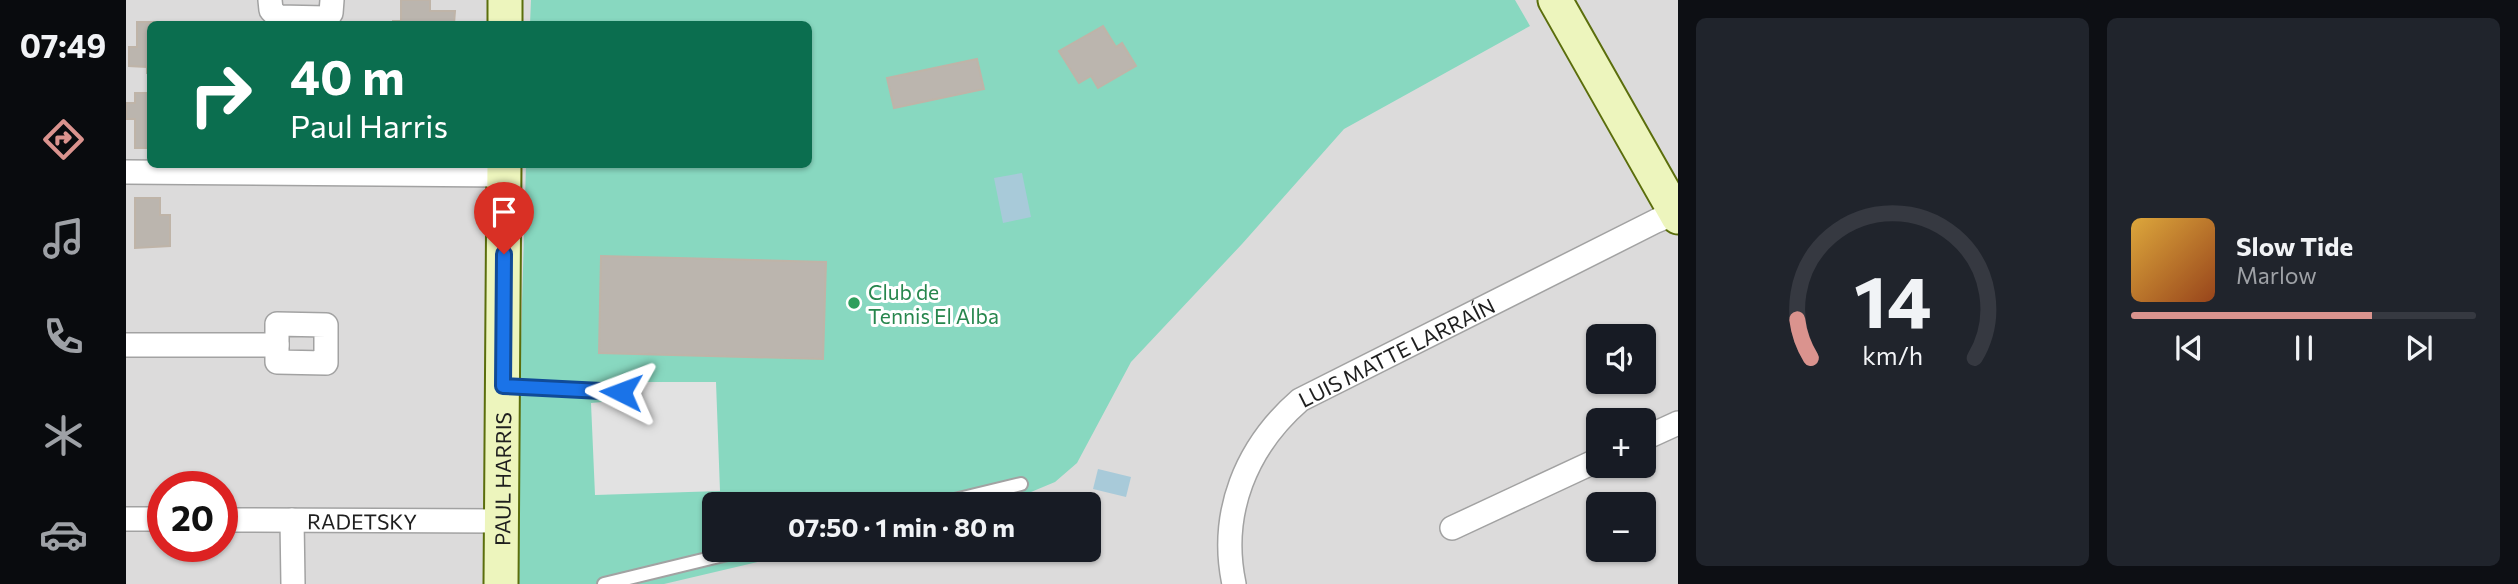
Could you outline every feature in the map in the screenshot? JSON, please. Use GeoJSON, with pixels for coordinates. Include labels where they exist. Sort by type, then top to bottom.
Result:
{"type":"FeatureCollection","features":[{"type":"Feature","properties":{"kind":"street"},"geometry":{"type":"LineString","coordinates":[[270,0],[271,10],[278,17],[327,18],[331,13],[332,0]]}},
{"type":"Feature","properties":{"kind":"street"},"geometry":{"type":"LineString","coordinates":[[505,0],[505,21]]}},
{"type":"Feature","properties":{"kind":"street"},"geometry":{"type":"LineString","coordinates":[[1555,0],[1677,214]]}},
{"type":"Feature","properties":{"kind":"street"},"geometry":{"type":"LineString","coordinates":[[126,172],[504,170]]}},
{"type":"Feature","properties":{"kind":"street","name":"PAUL HARRIS"},"geometry":{"type":"LineString","coordinates":[[501,584],[504,170]]}},
{"type":"Feature","properties":{"kind":"street","name":"LUIS MATTE LARRAÍN"},"geometry":{"type":"LineString","coordinates":[[1234,584],[1230,526],[1240,483],[1248,463],[1270,429],[1300,400],[1656,221],[1677,214]]}},
{"type":"Feature","properties":{"kind":"street"},"geometry":{"type":"LineString","coordinates":[[126,345],[277,345]]}},
{"type":"Feature","properties":{"kind":"street"},"geometry":{"type":"LineString","coordinates":[[1656,433],[1678,423]]}},
{"type":"Feature","properties":{"kind":"street"},"geometry":{"type":"LineString","coordinates":[[1452,528],[1586,466]]}},
{"type":"Feature","properties":{"kind":"street"},"geometry":{"type":"LineString","coordinates":[[126,519],[147,519]]}},
{"type":"Feature","properties":{"kind":"street","name":"RADETSKY"},"geometry":{"type":"LineString","coordinates":[[238,520],[502,522]]}},
{"type":"Feature","properties":{"kind":"street"},"geometry":{"type":"LineString","coordinates":[[292,520],[293,584]]}},
{"type":"Feature","properties":{"kind":"lane"},"geometry":{"type":"LineString","coordinates":[[503,386],[621,392]]}},
{"type":"Feature","properties":{"kind":"lane"},"geometry":{"type":"LineString","coordinates":[[988,492],[1021,484]]}},
{"type":"Feature","properties":{"kind":"lane"},"geometry":{"type":"LineString","coordinates":[[604,584],[702,560]]}},
{"type":"Feature","properties":{"kind":"shaded area"},"geometry":{"type":"Polygon","coordinates":[[[126,0],[1678,0],[1678,584],[126,584],[126,0]]]}},
{"type":"Feature","properties":{"kind":"shaded area"},"geometry":{"type":"Polygon","coordinates":[[[603,382],[716,382],[720,491],[595,495],[591,403],[602,402],[603,382]]]}},
{"type":"Feature","properties":{"kind":"green space","name":"Club de Tennis El Alba"},"geometry":{"type":"Polygon","coordinates":[[[531,0],[1515,0],[1530,26],[1344,129],[1242,244],[1131,362],[1077,463],[1055,482],[1031,492],[702,492],[702,562],[758,562],[664,584],[514,584],[526,168],[812,168],[812,21],[530,21],[531,0]]]}},
{"type":"Feature","properties":{"kind":"water"},"geometry":{"type":"Polygon","coordinates":[[[1022,173],[1031,217],[1003,223],[994,178],[1022,173]]]}},
{"type":"Feature","properties":{"kind":"water"},"geometry":{"type":"Polygon","coordinates":[[[1098,469],[1131,477],[1126,497],[1093,489],[1098,469]]]}},
{"type":"Feature","properties":{"kind":"building"},"geometry":{"type":"Polygon","coordinates":[[[401,0],[430,0],[430,11],[455,11],[454,21],[401,21],[401,0]]]}},
{"type":"Feature","properties":{"kind":"building"},"geometry":{"type":"Polygon","coordinates":[[[137,22],[147,22],[147,67],[129,66],[129,47],[137,47],[137,22]]]}},
{"type":"Feature","properties":{"kind":"building"},"geometry":{"type":"Polygon","coordinates":[[[1103,26],[1116,47],[1122,43],[1136,66],[1098,88],[1091,76],[1079,83],[1059,51],[1103,26]]]}},
{"type":"Feature","properties":{"kind":"building"},"geometry":{"type":"Polygon","coordinates":[[[977,59],[984,89],[894,108],[887,78],[977,59]]]}},
{"type":"Feature","properties":{"kind":"building"},"geometry":{"type":"Polygon","coordinates":[[[135,93],[147,93],[147,148],[135,148],[135,119],[126,119],[126,103],[135,103],[135,93]]]}},
{"type":"Feature","properties":{"kind":"building"},"geometry":{"type":"Polygon","coordinates":[[[135,198],[160,198],[160,215],[170,215],[170,246],[135,248],[135,198]]]}},
{"type":"Feature","properties":{"kind":"building"},"geometry":{"type":"Polygon","coordinates":[[[601,256],[826,262],[823,359],[599,353],[601,256]]]}},
{"type":"Feature","properties":{"kind":"place","name":"Club de Tennis El Alba"},"geometry":{"type":"Point","coordinates":[854,303]}},
{"type":"Feature","properties":{"kind":"route"},"geometry":{"type":"LineString","coordinates":[[504,254],[503,386],[621,392]]}}]}
